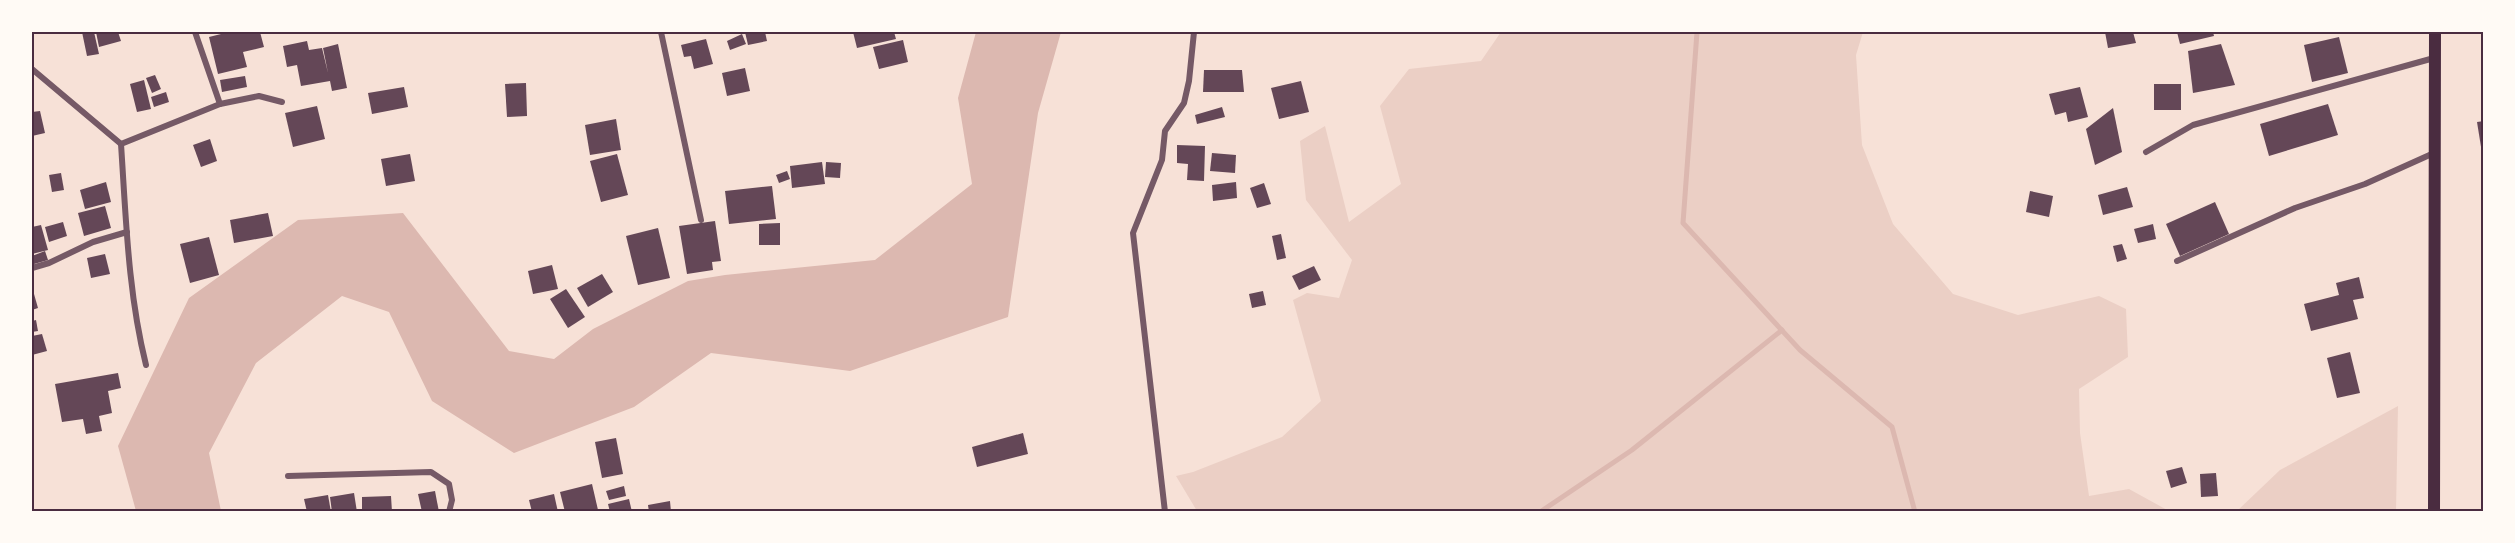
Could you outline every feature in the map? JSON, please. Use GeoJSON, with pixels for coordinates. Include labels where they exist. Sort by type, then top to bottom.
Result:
{"type":"FeatureCollection","features":[{"type":"Feature","properties":{"kind":"main road"},"geometry":{"type":"LineString","coordinates":[[2434,512],[2435,32]]}},
{"type":"Feature","properties":{"kind":"street"},"geometry":{"type":"LineString","coordinates":[[195,32],[220,104]]}},
{"type":"Feature","properties":{"kind":"street"},"geometry":{"type":"LineString","coordinates":[[661,32],[700,220]]}},
{"type":"Feature","properties":{"kind":"street"},"geometry":{"type":"LineString","coordinates":[[1165,512],[1134,233],[1162,160],[1165,131],[1184,103],[1189,81],[1194,32]]}},
{"type":"Feature","properties":{"kind":"street"},"geometry":{"type":"LineString","coordinates":[[2146,152],[2193,125],[2435,58]]}},
{"type":"Feature","properties":{"kind":"street"},"geometry":{"type":"LineString","coordinates":[[32,69],[121,144],[127,232],[138,332],[146,365]]}},
{"type":"Feature","properties":{"kind":"street"},"geometry":{"type":"LineString","coordinates":[[121,144],[220,104],[259,96],[282,102]]}},
{"type":"Feature","properties":{"kind":"street"},"geometry":{"type":"LineString","coordinates":[[2177,261],[2295,208],[2365,184],[2436,152]]}},
{"type":"Feature","properties":{"kind":"street"},"geometry":{"type":"LineString","coordinates":[[32,268],[49,263],[93,242],[127,232]]}},
{"type":"Feature","properties":{"kind":"street"},"geometry":{"type":"LineString","coordinates":[[288,476],[431,472],[449,484],[452,500],[449,512]]}},
{"type":"Feature","properties":{"kind":"shaded area"},"geometry":{"type":"Polygon","coordinates":[[[976,32],[1061,32],[1038,113],[1008,317],[850,371],[711,353],[634,407],[514,453],[432,401],[389,312],[342,296],[256,363],[209,453],[221,511],[136,511],[118,446],[189,298],[298,220],[403,213],[509,351],[554,359],[593,329],[688,281],[725,275],[875,260],[972,184],[958,98],[976,32]]]}},
{"type":"Feature","properties":{"kind":"shaded area"},"geometry":{"type":"Polygon","coordinates":[[[1501,32],[1863,32],[1856,55],[1862,145],[1893,224],[1953,294],[2018,315],[2099,296],[2126,309],[2128,357],[2079,389],[2080,433],[2089,496],[2129,489],[2169,511],[1197,511],[1176,476],[1193,472],[1282,437],[1321,401],[1293,300],[1307,293],[1339,298],[1352,260],[1306,200],[1300,141],[1325,126],[1349,222],[1401,184],[1380,106],[1409,69],[1481,61],[1501,32]]]}},
{"type":"Feature","properties":{"kind":"shaded area"},"geometry":{"type":"Polygon","coordinates":[[[2398,406],[2396,511],[2237,511],[2280,470],[2398,406]]]}},
{"type":"Feature","properties":{"kind":"building"},"geometry":{"type":"Polygon","coordinates":[[[82,32],[94,32],[99,54],[87,56],[82,32]]]}},
{"type":"Feature","properties":{"kind":"building"},"geometry":{"type":"Polygon","coordinates":[[[96,32],[118,32],[121,41],[99,47],[96,32]]]}},
{"type":"Feature","properties":{"kind":"building"},"geometry":{"type":"Polygon","coordinates":[[[229,32],[260,32],[264,47],[243,52],[247,67],[218,74],[209,37],[229,32]]]}},
{"type":"Feature","properties":{"kind":"building"},"geometry":{"type":"Polygon","coordinates":[[[745,32],[765,32],[767,41],[748,45],[745,32]]]}},
{"type":"Feature","properties":{"kind":"building"},"geometry":{"type":"Polygon","coordinates":[[[853,32],[894,32],[896,39],[857,48],[853,32]]]}},
{"type":"Feature","properties":{"kind":"building"},"geometry":{"type":"Polygon","coordinates":[[[2105,32],[2133,32],[2136,43],[2108,48],[2105,32]]]}},
{"type":"Feature","properties":{"kind":"building"},"geometry":{"type":"Polygon","coordinates":[[[2177,32],[2213,32],[2214,36],[2180,44],[2177,32]]]}},
{"type":"Feature","properties":{"kind":"building"},"geometry":{"type":"Polygon","coordinates":[[[742,34],[746,44],[730,50],[727,41],[742,34]]]}},
{"type":"Feature","properties":{"kind":"building"},"geometry":{"type":"Polygon","coordinates":[[[2339,37],[2348,73],[2312,82],[2304,45],[2339,37]]]}},
{"type":"Feature","properties":{"kind":"building"},"geometry":{"type":"Polygon","coordinates":[[[706,39],[713,64],[694,69],[691,56],[684,57],[681,45],[706,39]]]}},
{"type":"Feature","properties":{"kind":"building"},"geometry":{"type":"Polygon","coordinates":[[[903,40],[908,62],[879,69],[873,47],[903,40]]]}},
{"type":"Feature","properties":{"kind":"building"},"geometry":{"type":"Polygon","coordinates":[[[307,41],[309,50],[322,48],[328,73],[323,48],[338,44],[347,88],[332,91],[330,81],[301,86],[297,65],[287,67],[283,46],[307,41]]]}},
{"type":"Feature","properties":{"kind":"building"},"geometry":{"type":"Polygon","coordinates":[[[2221,44],[2235,85],[2193,93],[2188,51],[2221,44]]]}},
{"type":"Feature","properties":{"kind":"building"},"geometry":{"type":"Polygon","coordinates":[[[745,68],[750,91],[727,96],[722,73],[745,68]]]}},
{"type":"Feature","properties":{"kind":"building"},"geometry":{"type":"Polygon","coordinates":[[[1204,70],[1242,70],[1244,92],[1203,92],[1204,70]]]}},
{"type":"Feature","properties":{"kind":"building"},"geometry":{"type":"Polygon","coordinates":[[[155,75],[161,89],[152,93],[146,78],[155,75]]]}},
{"type":"Feature","properties":{"kind":"building"},"geometry":{"type":"Polygon","coordinates":[[[245,76],[247,87],[222,92],[220,80],[245,76]]]}},
{"type":"Feature","properties":{"kind":"building"},"geometry":{"type":"Polygon","coordinates":[[[144,80],[151,109],[137,112],[130,84],[144,80]]]}},
{"type":"Feature","properties":{"kind":"building"},"geometry":{"type":"Polygon","coordinates":[[[1301,81],[1309,112],[1279,119],[1271,88],[1301,81]]]}},
{"type":"Feature","properties":{"kind":"building"},"geometry":{"type":"Polygon","coordinates":[[[526,83],[527,116],[507,117],[505,84],[526,83]]]}},
{"type":"Feature","properties":{"kind":"building"},"geometry":{"type":"Polygon","coordinates":[[[2154,84],[2181,84],[2181,110],[2154,110],[2154,84]]]}},
{"type":"Feature","properties":{"kind":"building"},"geometry":{"type":"Polygon","coordinates":[[[404,87],[408,107],[372,114],[368,93],[404,87]]]}},
{"type":"Feature","properties":{"kind":"building"},"geometry":{"type":"Polygon","coordinates":[[[2080,87],[2088,117],[2068,122],[2066,112],[2055,115],[2049,94],[2080,87]]]}},
{"type":"Feature","properties":{"kind":"building"},"geometry":{"type":"Polygon","coordinates":[[[166,92],[169,102],[154,107],[151,97],[166,92]]]}},
{"type":"Feature","properties":{"kind":"building"},"geometry":{"type":"Polygon","coordinates":[[[2328,104],[2338,135],[2269,156],[2260,124],[2328,104]]]}},
{"type":"Feature","properties":{"kind":"building"},"geometry":{"type":"Polygon","coordinates":[[[317,106],[325,139],[293,147],[285,113],[317,106]]]}},
{"type":"Feature","properties":{"kind":"building"},"geometry":{"type":"Polygon","coordinates":[[[1222,107],[1225,117],[1197,124],[1195,115],[1222,107]]]}},
{"type":"Feature","properties":{"kind":"building"},"geometry":{"type":"Polygon","coordinates":[[[2113,108],[2122,152],[2095,165],[2086,129],[2113,108]]]}},
{"type":"Feature","properties":{"kind":"building"},"geometry":{"type":"Polygon","coordinates":[[[40,111],[45,133],[32,136],[32,112],[40,111]]]}},
{"type":"Feature","properties":{"kind":"building"},"geometry":{"type":"Polygon","coordinates":[[[616,119],[621,150],[590,155],[585,125],[616,119]]]}},
{"type":"Feature","properties":{"kind":"building"},"geometry":{"type":"Polygon","coordinates":[[[2484,121],[2484,153],[2482,153],[2477,122],[2484,121]]]}},
{"type":"Feature","properties":{"kind":"building"},"geometry":{"type":"Polygon","coordinates":[[[210,139],[217,161],[201,167],[193,145],[210,139]]]}},
{"type":"Feature","properties":{"kind":"building"},"geometry":{"type":"Polygon","coordinates":[[[1177,145],[1205,146],[1204,181],[1187,180],[1188,164],[1177,163],[1177,145]]]}},
{"type":"Feature","properties":{"kind":"building"},"geometry":{"type":"Polygon","coordinates":[[[1212,153],[1236,155],[1235,173],[1210,171],[1212,153]]]}},
{"type":"Feature","properties":{"kind":"building"},"geometry":{"type":"Polygon","coordinates":[[[410,154],[415,181],[386,186],[381,159],[410,154]]]}},
{"type":"Feature","properties":{"kind":"building"},"geometry":{"type":"Polygon","coordinates":[[[617,154],[628,195],[601,202],[590,161],[617,154]]]}},
{"type":"Feature","properties":{"kind":"building"},"geometry":{"type":"Polygon","coordinates":[[[822,162],[825,184],[792,188],[790,166],[822,162]]]}},
{"type":"Feature","properties":{"kind":"building"},"geometry":{"type":"Polygon","coordinates":[[[826,162],[841,163],[840,178],[825,177],[826,162]]]}},
{"type":"Feature","properties":{"kind":"building"},"geometry":{"type":"Polygon","coordinates":[[[787,171],[790,179],[779,183],[776,175],[787,171]]]}},
{"type":"Feature","properties":{"kind":"building"},"geometry":{"type":"Polygon","coordinates":[[[61,173],[64,190],[52,192],[49,175],[61,173]]]}},
{"type":"Feature","properties":{"kind":"building"},"geometry":{"type":"Polygon","coordinates":[[[106,182],[111,202],[85,209],[80,190],[106,182]]]}},
{"type":"Feature","properties":{"kind":"building"},"geometry":{"type":"Polygon","coordinates":[[[1236,182],[1237,198],[1213,201],[1212,185],[1236,182]]]}},
{"type":"Feature","properties":{"kind":"building"},"geometry":{"type":"Polygon","coordinates":[[[1264,183],[1271,204],[1257,208],[1250,188],[1264,183]]]}},
{"type":"Feature","properties":{"kind":"building"},"geometry":{"type":"Polygon","coordinates":[[[772,186],[776,219],[729,224],[725,191],[772,186]]]}},
{"type":"Feature","properties":{"kind":"building"},"geometry":{"type":"Polygon","coordinates":[[[2127,187],[2133,207],[2103,215],[2098,195],[2127,187]]]}},
{"type":"Feature","properties":{"kind":"building"},"geometry":{"type":"Polygon","coordinates":[[[2030,191],[2053,196],[2049,217],[2026,212],[2030,191]]]}},
{"type":"Feature","properties":{"kind":"building"},"geometry":{"type":"Polygon","coordinates":[[[2215,202],[2229,234],[2180,256],[2166,224],[2215,202]]]}},
{"type":"Feature","properties":{"kind":"building"},"geometry":{"type":"Polygon","coordinates":[[[105,206],[111,228],[84,236],[78,213],[105,206]]]}},
{"type":"Feature","properties":{"kind":"building"},"geometry":{"type":"Polygon","coordinates":[[[268,213],[273,236],[234,243],[230,220],[268,213]]]}},
{"type":"Feature","properties":{"kind":"building"},"geometry":{"type":"Polygon","coordinates":[[[715,221],[721,261],[712,262],[713,270],[687,274],[679,226],[715,221]]]}},
{"type":"Feature","properties":{"kind":"building"},"geometry":{"type":"Polygon","coordinates":[[[63,222],[67,236],[49,242],[45,227],[63,222]]]}},
{"type":"Feature","properties":{"kind":"building"},"geometry":{"type":"Polygon","coordinates":[[[780,223],[780,245],[759,245],[759,224],[780,223]]]}},
{"type":"Feature","properties":{"kind":"building"},"geometry":{"type":"Polygon","coordinates":[[[2153,224],[2156,239],[2138,243],[2134,229],[2153,224]]]}},
{"type":"Feature","properties":{"kind":"building"},"geometry":{"type":"Polygon","coordinates":[[[41,225],[48,250],[32,254],[32,227],[41,225]]]}},
{"type":"Feature","properties":{"kind":"building"},"geometry":{"type":"Polygon","coordinates":[[[658,228],[670,278],[638,285],[626,236],[658,228]]]}},
{"type":"Feature","properties":{"kind":"building"},"geometry":{"type":"Polygon","coordinates":[[[1281,234],[1286,258],[1277,260],[1272,236],[1281,234]]]}},
{"type":"Feature","properties":{"kind":"building"},"geometry":{"type":"Polygon","coordinates":[[[209,237],[219,275],[190,283],[180,244],[209,237]]]}},
{"type":"Feature","properties":{"kind":"building"},"geometry":{"type":"Polygon","coordinates":[[[2122,244],[2127,259],[2117,262],[2113,246],[2122,244]]]}},
{"type":"Feature","properties":{"kind":"building"},"geometry":{"type":"Polygon","coordinates":[[[45,251],[48,260],[34,264],[32,256],[45,251]]]}},
{"type":"Feature","properties":{"kind":"building"},"geometry":{"type":"Polygon","coordinates":[[[105,254],[110,274],[91,278],[87,258],[105,254]]]}},
{"type":"Feature","properties":{"kind":"building"},"geometry":{"type":"Polygon","coordinates":[[[552,265],[558,289],[533,294],[528,271],[552,265]]]}},
{"type":"Feature","properties":{"kind":"building"},"geometry":{"type":"Polygon","coordinates":[[[1314,266],[1321,280],[1299,290],[1292,276],[1314,266]]]}},
{"type":"Feature","properties":{"kind":"building"},"geometry":{"type":"Polygon","coordinates":[[[602,274],[613,292],[588,307],[577,288],[602,274]]]}},
{"type":"Feature","properties":{"kind":"building"},"geometry":{"type":"Polygon","coordinates":[[[2359,277],[2364,298],[2353,300],[2358,319],[2311,331],[2304,304],[2339,295],[2336,283],[2359,277]]]}},
{"type":"Feature","properties":{"kind":"building"},"geometry":{"type":"Polygon","coordinates":[[[32,287],[38,308],[32,310],[32,287]]]}},
{"type":"Feature","properties":{"kind":"building"},"geometry":{"type":"Polygon","coordinates":[[[566,289],[585,317],[568,328],[550,299],[566,289]]]}},
{"type":"Feature","properties":{"kind":"building"},"geometry":{"type":"Polygon","coordinates":[[[1263,291],[1266,305],[1252,308],[1249,294],[1263,291]]]}},
{"type":"Feature","properties":{"kind":"building"},"geometry":{"type":"Polygon","coordinates":[[[36,320],[38,331],[32,332],[32,321],[36,320]]]}},
{"type":"Feature","properties":{"kind":"building"},"geometry":{"type":"Polygon","coordinates":[[[42,334],[47,351],[32,355],[32,336],[42,334]]]}},
{"type":"Feature","properties":{"kind":"building"},"geometry":{"type":"Polygon","coordinates":[[[2350,352],[2360,393],[2337,398],[2327,358],[2350,352]]]}},
{"type":"Feature","properties":{"kind":"building"},"geometry":{"type":"Polygon","coordinates":[[[118,373],[121,388],[108,391],[112,413],[99,416],[102,431],[86,434],[83,419],[62,422],[55,384],[118,373]]]}},
{"type":"Feature","properties":{"kind":"building"},"geometry":{"type":"Polygon","coordinates":[[[1023,433],[1028,454],[977,467],[972,447],[1023,433]]]}},
{"type":"Feature","properties":{"kind":"building"},"geometry":{"type":"Polygon","coordinates":[[[616,438],[623,474],[602,478],[595,442],[616,438]]]}},
{"type":"Feature","properties":{"kind":"building"},"geometry":{"type":"Polygon","coordinates":[[[2182,467],[2187,483],[2171,488],[2166,471],[2182,467]]]}},
{"type":"Feature","properties":{"kind":"building"},"geometry":{"type":"Polygon","coordinates":[[[2216,473],[2218,496],[2201,497],[2200,474],[2216,473]]]}},
{"type":"Feature","properties":{"kind":"building"},"geometry":{"type":"Polygon","coordinates":[[[592,484],[598,510],[565,512],[560,492],[592,484]]]}},
{"type":"Feature","properties":{"kind":"building"},"geometry":{"type":"Polygon","coordinates":[[[624,486],[626,496],[609,500],[606,491],[624,486]]]}},
{"type":"Feature","properties":{"kind":"building"},"geometry":{"type":"Polygon","coordinates":[[[435,491],[439,512],[422,512],[418,494],[435,491]]]}},
{"type":"Feature","properties":{"kind":"building"},"geometry":{"type":"Polygon","coordinates":[[[354,493],[357,512],[332,512],[330,497],[354,493]]]}},
{"type":"Feature","properties":{"kind":"building"},"geometry":{"type":"Polygon","coordinates":[[[554,494],[558,512],[532,512],[529,500],[554,494]]]}},
{"type":"Feature","properties":{"kind":"building"},"geometry":{"type":"Polygon","coordinates":[[[328,495],[331,512],[307,512],[304,499],[328,495]]]}},
{"type":"Feature","properties":{"kind":"building"},"geometry":{"type":"Polygon","coordinates":[[[391,496],[392,512],[362,512],[362,497],[391,496]]]}},
{"type":"Feature","properties":{"kind":"building"},"geometry":{"type":"Polygon","coordinates":[[[629,499],[632,512],[610,512],[608,504],[629,499]]]}},
{"type":"Feature","properties":{"kind":"building"},"geometry":{"type":"Polygon","coordinates":[[[670,501],[671,512],[649,512],[648,505],[670,501]]]}},
{"type":"Feature","properties":{"kind":"waterway"},"geometry":{"type":"LineString","coordinates":[[1697,32],[1683,223],[1800,350],[1892,427],[1915,512]]}},
{"type":"Feature","properties":{"kind":"waterway"},"geometry":{"type":"LineString","coordinates":[[1540,512],[1632,450],[1782,330]]}}]}
